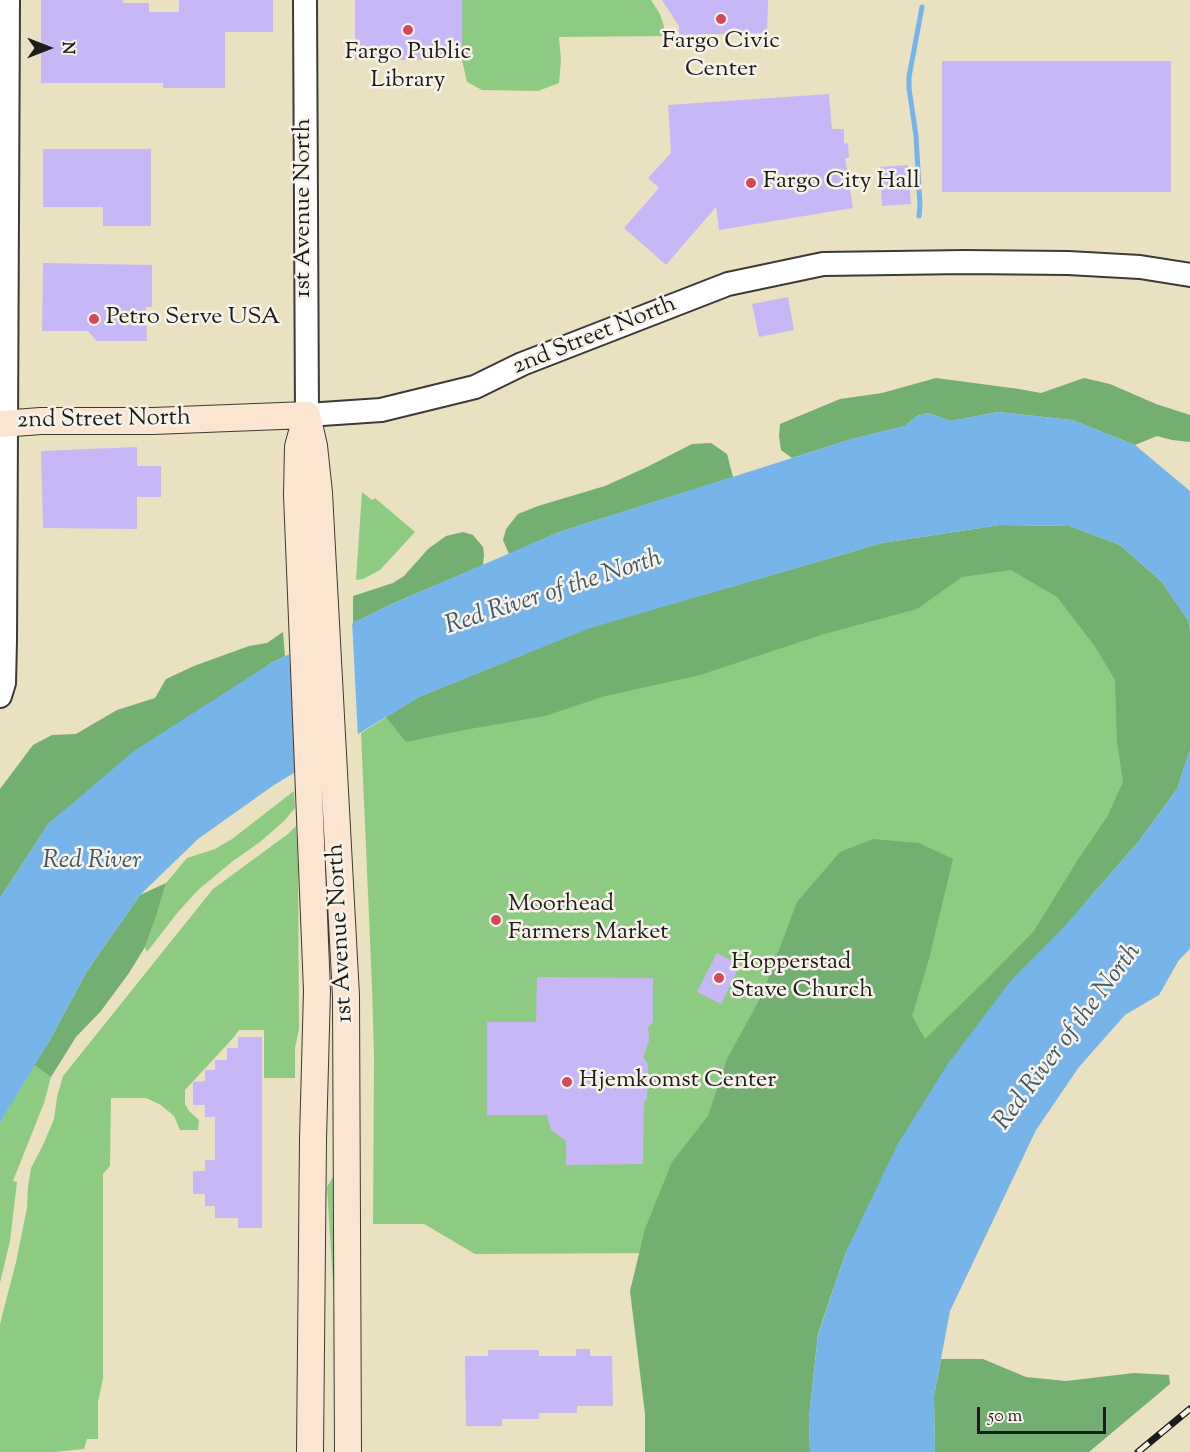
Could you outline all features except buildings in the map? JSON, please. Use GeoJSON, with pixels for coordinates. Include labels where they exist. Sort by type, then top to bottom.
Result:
{"type":"FeatureCollection","features":[{"type":"Feature","properties":{"kind":"main road","name":"2nd Street North"},"geometry":{"type":"LineString","coordinates":[[3,424],[41,421],[307,415]]}},
{"type":"Feature","properties":{"kind":"main road","name":"1st Avenue North"},"geometry":{"type":"LineString","coordinates":[[307,415],[314,446],[308,494],[317,991],[310,1452]]}},
{"type":"Feature","properties":{"kind":"main road","name":"1st Avenue North"},"geometry":{"type":"LineString","coordinates":[[308,494],[346,996],[348,1452]]}},
{"type":"Feature","properties":{"kind":"street"},"geometry":{"type":"LineString","coordinates":[[0,696],[4,683],[3,424],[8,0]]}},
{"type":"Feature","properties":{"kind":"street","name":"1st Avenue North"},"geometry":{"type":"LineString","coordinates":[[304,0],[307,415]]}},
{"type":"Feature","properties":{"kind":"street","name":"2nd Street North"},"geometry":{"type":"LineString","coordinates":[[307,415],[381,410],[475,387],[522,364],[728,284],[823,264],[1068,263],[1140,267],[1190,275]]}},
{"type":"Feature","properties":{"kind":"green space"},"geometry":{"type":"Polygon","coordinates":[[[462,0],[651,0],[660,14],[667,36],[559,37],[561,61],[559,83],[538,91],[482,90],[467,82],[462,60],[462,0]]]}},
{"type":"Feature","properties":{"kind":"green space"},"geometry":{"type":"Polygon","coordinates":[[[936,378],[1041,393],[1084,378],[1110,384],[1156,404],[1190,415],[1190,442],[1157,436],[1135,445],[1072,420],[998,412],[951,421],[928,413],[917,416],[905,426],[852,439],[792,458],[781,450],[780,424],[840,399],[882,393],[936,378]]]}},
{"type":"Feature","properties":{"kind":"green space"},"geometry":{"type":"Polygon","coordinates":[[[711,443],[727,454],[733,477],[559,532],[509,554],[503,540],[506,529],[518,514],[605,486],[692,444],[711,443]]]}},
{"type":"Feature","properties":{"kind":"green space"},"geometry":{"type":"Polygon","coordinates":[[[362,492],[372,500],[375,498],[415,532],[380,570],[356,580],[362,492]]]}},
{"type":"Feature","properties":{"kind":"green space"},"geometry":{"type":"Polygon","coordinates":[[[1000,525],[1190,630],[1190,750],[846,1252],[475,1254],[424,1224],[373,1224],[374,1057],[361,733],[419,697],[589,628],[717,591],[1000,525]]]}},
{"type":"Feature","properties":{"kind":"green space"},"geometry":{"type":"Polygon","coordinates":[[[1000,525],[1070,526],[1120,545],[1161,581],[1188,620],[1190,630],[1190,750],[1177,789],[1139,841],[1065,926],[1010,982],[948,1065],[898,1144],[846,1252],[818,1334],[809,1417],[810,1452],[645,1452],[645,1414],[630,1291],[645,1229],[672,1162],[708,1116],[727,1059],[762,995],[797,902],[840,852],[873,839],[919,843],[953,859],[929,959],[912,1016],[925,1039],[1034,931],[1107,817],[1123,782],[1117,741],[1115,680],[1094,645],[1057,597],[1011,570],[962,577],[917,609],[824,634],[700,675],[605,696],[545,716],[406,742],[386,717],[419,697],[589,628],[882,543],[1000,525]]]}},
{"type":"Feature","properties":{"kind":"green space"},"geometry":{"type":"Polygon","coordinates":[[[463,532],[473,535],[483,547],[483,565],[353,623],[353,596],[393,583],[404,576],[428,549],[446,536],[463,532]]]}},
{"type":"Feature","properties":{"kind":"green space"},"geometry":{"type":"Polygon","coordinates":[[[283,632],[285,656],[271,663],[49,823],[0,898],[0,789],[33,745],[52,735],[76,734],[117,710],[155,698],[166,679],[249,646],[267,643],[283,632]]]}},
{"type":"Feature","properties":{"kind":"green space"},"geometry":{"type":"Polygon","coordinates":[[[294,791],[295,808],[284,821],[198,890],[147,952],[145,947],[166,883],[187,858],[215,849],[232,839],[294,791]]]}},
{"type":"Feature","properties":{"kind":"green space"},"geometry":{"type":"Polygon","coordinates":[[[296,826],[299,1029],[295,1048],[295,1078],[264,1078],[264,1030],[239,1030],[185,1090],[185,1104],[199,1120],[198,1130],[180,1130],[174,1116],[161,1105],[146,1098],[111,1098],[110,1166],[103,1174],[103,1378],[98,1402],[98,1439],[87,1439],[84,1449],[54,1452],[0,1452],[0,1324],[27,1208],[31,1168],[54,1119],[63,1076],[213,889],[296,826]]]}},
{"type":"Feature","properties":{"kind":"green space"},"geometry":{"type":"Polygon","coordinates":[[[166,883],[145,947],[101,1011],[76,1037],[51,1077],[34,1065],[87,971],[140,895],[166,883]]]}},
{"type":"Feature","properties":{"kind":"green space"},"geometry":{"type":"Polygon","coordinates":[[[34,1065],[51,1077],[44,1103],[13,1181],[17,1182],[10,1241],[0,1283],[0,1125],[34,1065]]]}},
{"type":"Feature","properties":{"kind":"green space"},"geometry":{"type":"Polygon","coordinates":[[[337,1170],[337,1299],[334,1299],[327,1187],[337,1170]]]}},
{"type":"Feature","properties":{"kind":"green space"},"geometry":{"type":"Polygon","coordinates":[[[941,1359],[983,1359],[1026,1377],[1066,1381],[1134,1373],[1169,1375],[1170,1384],[1089,1452],[935,1452],[934,1396],[941,1359]]]}},
{"type":"Feature","properties":{"kind":"water","name":"Red River"},"geometry":{"type":"Polygon","coordinates":[[[998,412],[1072,420],[1135,445],[1190,491],[1190,630],[1188,620],[1161,581],[1120,545],[1070,526],[1000,525],[882,543],[590,628],[419,697],[274,785],[198,839],[140,895],[87,971],[0,1125],[0,898],[49,823],[134,751],[271,663],[394,603],[559,532],[852,439],[905,426],[917,416],[928,413],[951,421],[998,412]]]}},
{"type":"Feature","properties":{"kind":"water","name":"Red River of the North"},"geometry":{"type":"Polygon","coordinates":[[[1190,750],[1190,949],[1179,960],[1159,995],[1125,1015],[1079,1067],[1036,1130],[950,1311],[934,1396],[935,1452],[810,1452],[809,1417],[818,1335],[846,1252],[898,1144],[947,1065],[1010,982],[1065,926],[1139,841],[1177,789],[1190,750]]]}},
{"type":"Feature","properties":{"kind":"pier"},"geometry":{"type":"Polygon","coordinates":[[[352,620],[358,738],[296,776],[289,651],[352,620]]]}},
{"type":"Feature","properties":{"kind":"waterway"},"geometry":{"type":"LineString","coordinates":[[919,216],[916,136],[909,77],[922,7]]}},
{"type":"Feature","properties":{"kind":"railway"},"geometry":{"type":"LineString","coordinates":[[1138,1452],[1190,1409]]}},
{"type":"Feature","properties":{"kind":"place","name":"Fargo Civic Center"},"geometry":{"type":"Point","coordinates":[721,19]}},
{"type":"Feature","properties":{"kind":"place","name":"Fargo Public Library"},"geometry":{"type":"Point","coordinates":[408,30]}},
{"type":"Feature","properties":{"kind":"place","name":"Fargo City Hall"},"geometry":{"type":"Point","coordinates":[751,183]}},
{"type":"Feature","properties":{"kind":"place","name":"Petro Serve USA"},"geometry":{"type":"Point","coordinates":[94,319]}},
{"type":"Feature","properties":{"kind":"place","name":"Moorhead Farmers Market"},"geometry":{"type":"Point","coordinates":[496,920]}},
{"type":"Feature","properties":{"kind":"place","name":"Hopperstad Stave Church"},"geometry":{"type":"Point","coordinates":[719,978]}},
{"type":"Feature","properties":{"kind":"place","name":"Hjemkomst Center"},"geometry":{"type":"Point","coordinates":[567,1082]}}]}
